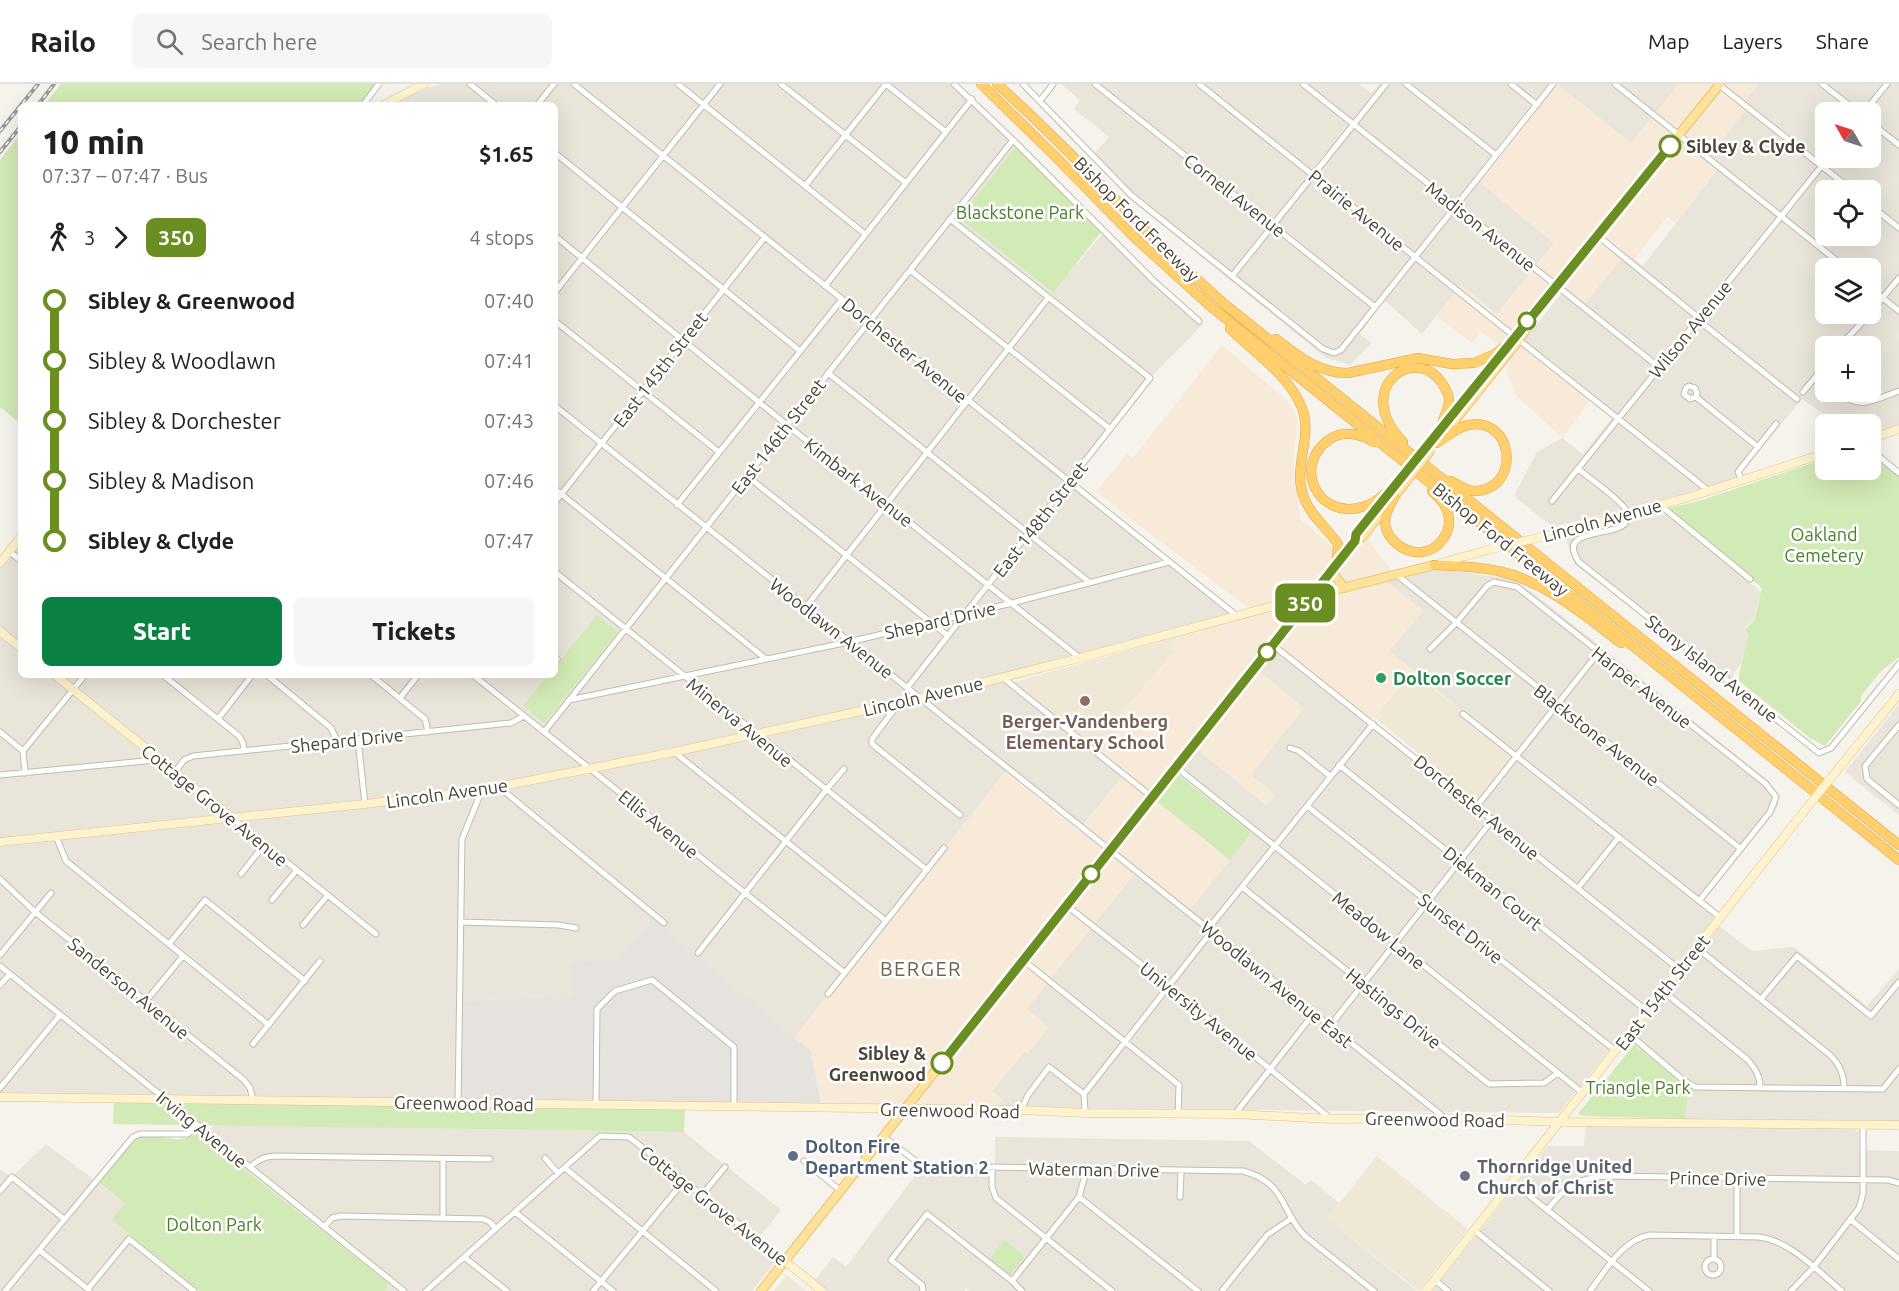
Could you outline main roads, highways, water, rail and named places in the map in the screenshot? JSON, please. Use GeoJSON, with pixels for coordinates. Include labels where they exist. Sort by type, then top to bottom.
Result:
{"type":"FeatureCollection","features":[{"type":"Feature","properties":{"kind":"highway","name":"Bishop Ford Freeway"},"geometry":{"type":"LineString","coordinates":[[981,84],[1133,236],[1209,305],[1899,860]]}},
{"type":"Feature","properties":{"kind":"highway","name":"Bishop Ford Freeway"},"geometry":{"type":"LineString","coordinates":[[996,84],[1060,142],[1169,254],[1228,307],[1899,845]]}},
{"type":"Feature","properties":{"kind":"highway"},"geometry":{"type":"LineString","coordinates":[[1209,305],[1228,327],[1278,374],[1301,407],[1306,430],[1300,484],[1308,507],[1338,544],[1336,565]]}},
{"type":"Feature","properties":{"kind":"highway"},"geometry":{"type":"LineString","coordinates":[[1228,307],[1253,321],[1306,362],[1338,373],[1348,373],[1418,358],[1452,364],[1474,363],[1495,354],[1514,340]]}},
{"type":"Feature","properties":{"kind":"highway"},"geometry":{"type":"LineString","coordinates":[[1413,457],[1388,424],[1384,412],[1384,390],[1395,374],[1412,368],[1431,372],[1439,379],[1446,389],[1449,400],[1442,427]]}},
{"type":"Feature","properties":{"kind":"highway"},"geometry":{"type":"LineString","coordinates":[[1432,447],[1456,429],[1470,424],[1481,425],[1493,430],[1501,437],[1508,455],[1502,475],[1494,484],[1476,491],[1468,490],[1439,477]]}},
{"type":"Feature","properties":{"kind":"highway"},"geometry":{"type":"LineString","coordinates":[[1389,449],[1361,436],[1339,435],[1318,449],[1311,466],[1311,478],[1321,496],[1340,509],[1364,507],[1394,492]]}},
{"type":"Feature","properties":{"kind":"highway"},"geometry":{"type":"LineString","coordinates":[[1394,492],[1385,523],[1392,539],[1404,549],[1413,551],[1431,549],[1439,544],[1448,529],[1448,514],[1441,499],[1420,475]]}},
{"type":"Feature","properties":{"kind":"highway"},"geometry":{"type":"LineString","coordinates":[[1434,565],[1501,571],[1527,581],[1576,609],[1639,656],[1686,687]]}},
{"type":"Feature","properties":{"kind":"main road"},"geometry":{"type":"LineString","coordinates":[[1432,447],[1442,427],[1719,84]]}},
{"type":"Feature","properties":{"kind":"main road"},"geometry":{"type":"LineString","coordinates":[[761,1291],[1311,596],[1355,541],[1363,536],[1394,492],[1432,447],[1514,340]]}},
{"type":"Feature","properties":{"kind":"main road"},"geometry":{"type":"LineString","coordinates":[[1336,565],[1335,576],[1344,588]]}},
{"type":"Feature","properties":{"kind":"main road","name":"Lincoln Avenue"},"geometry":{"type":"LineString","coordinates":[[1311,596],[1434,565]]}},
{"type":"Feature","properties":{"kind":"railway"},"geometry":{"type":"LineString","coordinates":[[23,102],[38,84]]}},
{"type":"Feature","properties":{"kind":"railway"},"geometry":{"type":"LineString","coordinates":[[40,102],[54,84]]}},
{"type":"Feature","properties":{"kind":"railway"},"geometry":{"type":"LineString","coordinates":[[0,131],[18,109]]}},
{"type":"Feature","properties":{"kind":"railway"},"geometry":{"type":"LineString","coordinates":[[0,152],[18,130]]}},
{"type":"Feature","properties":{"kind":"place","name":"Sibley & Clyde"},"geometry":{"type":"Point","coordinates":[1670,146]}},
{"type":"Feature","properties":{"kind":"place","name":"Dolton Soccer"},"geometry":{"type":"Point","coordinates":[1381,678]}},
{"type":"Feature","properties":{"kind":"place","name":"Berger-Vandenberg Elementary School"},"geometry":{"type":"Point","coordinates":[1085,701]}},
{"type":"Feature","properties":{"kind":"place","name":"Sibley & Greenwood"},"geometry":{"type":"Point","coordinates":[942,1063]}},
{"type":"Feature","properties":{"kind":"place","name":"Dolton Fire Department Station 2"},"geometry":{"type":"Point","coordinates":[793,1156]}},
{"type":"Feature","properties":{"kind":"place","name":"Thornridge United Church of Christ"},"geometry":{"type":"Point","coordinates":[1465,1176]}},
{"type":"Feature","properties":{"kind":"district","name":"BERGER"},"geometry":{"type":"Point","coordinates":[921,968]}},
{"type":"Feature","properties":{"kind":"park label","name":"Blackstone Park"},"geometry":{"type":"Point","coordinates":[1020,212]}},
{"type":"Feature","properties":{"kind":"park label","name":"Oakland Cemetery"},"geometry":{"type":"Point","coordinates":[1824,544]}},
{"type":"Feature","properties":{"kind":"park label","name":"Triangle Park"},"geometry":{"type":"Point","coordinates":[1638,1087]}},
{"type":"Feature","properties":{"kind":"park label","name":"Dolton Park"},"geometry":{"type":"Point","coordinates":[214,1224]}}]}
